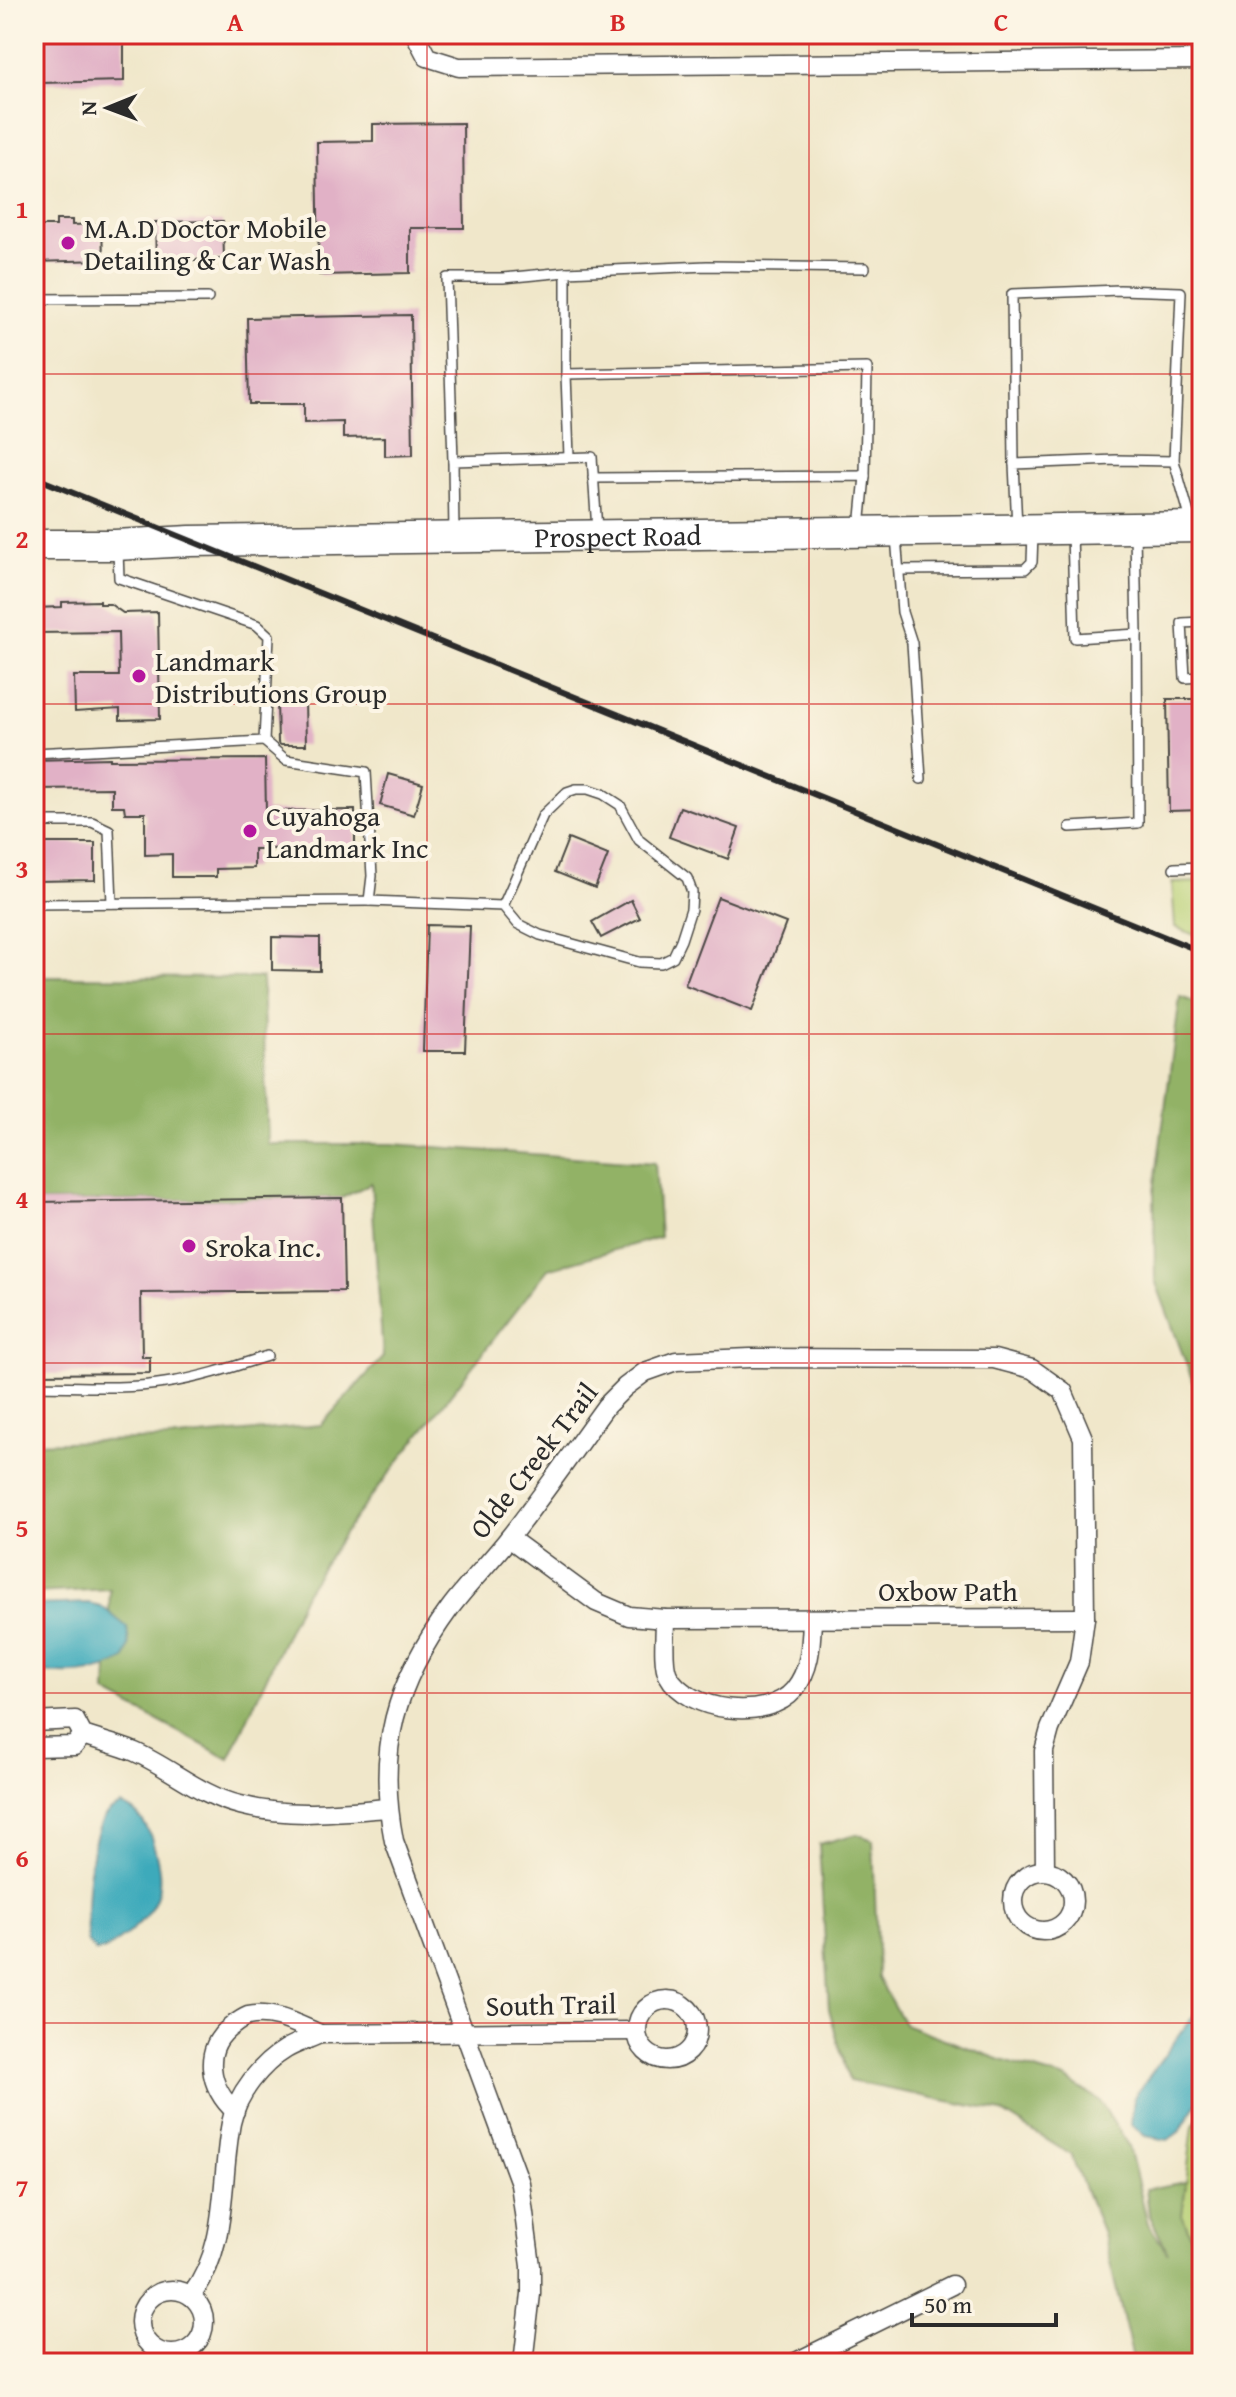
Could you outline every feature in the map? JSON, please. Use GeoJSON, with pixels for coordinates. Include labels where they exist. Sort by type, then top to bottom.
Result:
{"type":"FeatureCollection","features":[{"type":"Feature","properties":{"kind":"main road","name":"Prospect Road"},"geometry":{"type":"LineString","coordinates":[[34,545],[1198,527]]}},
{"type":"Feature","properties":{"kind":"street"},"geometry":{"type":"LineString","coordinates":[[415,34],[427,57],[459,67],[1202,60]]}},
{"type":"Feature","properties":{"kind":"street","name":"Olde Creek Trail"},"geometry":{"type":"LineString","coordinates":[[523,2363],[531,2266],[520,2183],[394,1841],[387,1808],[388,1747],[396,1708],[411,1670],[452,1607],[509,1538],[606,1406],[625,1387],[645,1372],[676,1361],[750,1358],[994,1359],[1032,1369],[1063,1391],[1083,1438],[1085,1618],[1079,1662],[1050,1729],[1044,1751],[1045,1871]]}},
{"type":"Feature","properties":{"kind":"street","name":"Oxbow Path"},"geometry":{"type":"LineString","coordinates":[[509,1538],[596,1602],[629,1616],[665,1619],[1085,1618]]}},
{"type":"Feature","properties":{"kind":"street"},"geometry":{"type":"LineString","coordinates":[[665,1619],[666,1671],[676,1687],[691,1698],[737,1710],[770,1706],[783,1701],[794,1690],[803,1677],[811,1653],[812,1619]]}},
{"type":"Feature","properties":{"kind":"street"},"geometry":{"type":"LineString","coordinates":[[34,1722],[75,1720],[83,1735],[135,1752],[210,1794],[238,1805],[277,1812],[324,1813],[387,1808]]}},
{"type":"Feature","properties":{"kind":"street"},"geometry":{"type":"LineString","coordinates":[[34,1747],[74,1746],[83,1735]]}},
{"type":"Feature","properties":{"kind":"street"},"geometry":{"type":"LineString","coordinates":[[235,2111],[225,2103],[211,2072],[217,2041],[229,2028],[247,2016],[273,2016],[320,2034]]}},
{"type":"Feature","properties":{"kind":"street","name":"South Trail"},"geometry":{"type":"LineString","coordinates":[[320,2034],[637,2031]]}},
{"type":"Feature","properties":{"kind":"street"},"geometry":{"type":"LineString","coordinates":[[191,2296],[204,2280],[220,2230],[231,2120],[235,2111],[253,2078],[285,2050],[320,2034]]}},
{"type":"Feature","properties":{"kind":"street"},"geometry":{"type":"LineString","coordinates":[[794,2363],[952,2285]]}},
{"type":"Feature","properties":{"kind":"lane"},"geometry":{"type":"LineString","coordinates":[[454,537],[447,278],[503,278],[707,266],[865,268]]}},
{"type":"Feature","properties":{"kind":"lane"},"geometry":{"type":"LineString","coordinates":[[566,272],[569,457]]}},
{"type":"Feature","properties":{"kind":"lane"},"geometry":{"type":"LineString","coordinates":[[899,570],[1025,569],[1032,562],[1014,464],[1012,294],[1120,290],[1181,292],[1174,461],[1198,527]]}},
{"type":"Feature","properties":{"kind":"lane"},"geometry":{"type":"LineString","coordinates":[[34,299],[208,298]]}},
{"type":"Feature","properties":{"kind":"lane"},"geometry":{"type":"LineString","coordinates":[[566,374],[867,368],[865,476],[860,532]]}},
{"type":"Feature","properties":{"kind":"lane"},"geometry":{"type":"LineString","coordinates":[[453,461],[592,457],[597,535]]}},
{"type":"Feature","properties":{"kind":"lane"},"geometry":{"type":"LineString","coordinates":[[1014,464],[1174,461]]}},
{"type":"Feature","properties":{"kind":"lane"},"geometry":{"type":"LineString","coordinates":[[593,478],[865,476]]}},
{"type":"Feature","properties":{"kind":"lane"},"geometry":{"type":"LineString","coordinates":[[1070,827],[1138,823],[1135,528]]}},
{"type":"Feature","properties":{"kind":"lane"},"geometry":{"type":"LineString","coordinates":[[1072,529],[1075,638],[1137,634]]}},
{"type":"Feature","properties":{"kind":"lane"},"geometry":{"type":"LineString","coordinates":[[896,531],[902,612],[912,643],[921,779]]}},
{"type":"Feature","properties":{"kind":"lane"},"geometry":{"type":"LineString","coordinates":[[118,544],[119,578],[257,625],[269,636],[264,741]]}},
{"type":"Feature","properties":{"kind":"lane"},"geometry":{"type":"LineString","coordinates":[[1202,622],[1182,623],[1185,678],[1202,677]]}},
{"type":"Feature","properties":{"kind":"lane"},"geometry":{"type":"LineString","coordinates":[[34,753],[264,741],[286,760],[366,772],[372,876],[369,901]]}},
{"type":"Feature","properties":{"kind":"lane"},"geometry":{"type":"LineString","coordinates":[[34,904],[369,901],[503,906],[518,924],[540,935],[639,962],[661,963],[673,957],[681,940],[691,909],[692,892],[687,878],[639,840],[620,805],[603,794],[576,789],[567,792],[543,815],[503,906]]}},
{"type":"Feature","properties":{"kind":"lane"},"geometry":{"type":"LineString","coordinates":[[34,822],[92,822],[109,830],[112,903]]}},
{"type":"Feature","properties":{"kind":"lane"},"geometry":{"type":"LineString","coordinates":[[1174,868],[1202,867]]}},
{"type":"Feature","properties":{"kind":"lane"},"geometry":{"type":"LineString","coordinates":[[34,1386],[163,1383],[208,1375],[267,1356]]}},
{"type":"Feature","properties":{"kind":"green space"},"geometry":{"type":"Polygon","coordinates":[[[1202,882],[1202,938],[1175,927],[1172,883],[1202,882]]]}},
{"type":"Feature","properties":{"kind":"green space"},"geometry":{"type":"Polygon","coordinates":[[[34,977],[262,978],[268,1144],[392,1144],[655,1163],[660,1237],[548,1269],[354,1519],[305,1593],[229,1759],[106,1693],[110,1589],[34,1593],[34,1443],[167,1439],[321,1425],[383,1357],[371,1183],[342,1198],[34,1202],[34,977]]]}},
{"type":"Feature","properties":{"kind":"green space"},"geometry":{"type":"Polygon","coordinates":[[[1180,997],[1202,1005],[1202,1406],[1155,1280],[1154,1191],[1180,997]]]}},
{"type":"Feature","properties":{"kind":"green space"},"geometry":{"type":"Polygon","coordinates":[[[857,1834],[873,1840],[878,1978],[904,2024],[1001,2060],[1065,2079],[1099,2100],[1129,2147],[1148,2224],[1168,2253],[1149,2214],[1146,2189],[1186,2182],[1182,2215],[1202,2262],[1202,2363],[1134,2363],[1103,2233],[1071,2155],[1002,2112],[849,2081],[829,2009],[819,1844],[857,1834]]]}},
{"type":"Feature","properties":{"kind":"green space"},"geometry":{"type":"Polygon","coordinates":[[[1202,2115],[1202,2262],[1182,2215],[1193,2126],[1202,2115]]]}},
{"type":"Feature","properties":{"kind":"water"},"geometry":{"type":"Polygon","coordinates":[[[88,1603],[101,1606],[127,1627],[129,1646],[125,1659],[92,1671],[34,1672],[34,1605],[88,1603]]]}},
{"type":"Feature","properties":{"kind":"water"},"geometry":{"type":"Polygon","coordinates":[[[121,1805],[143,1821],[149,1833],[158,1861],[159,1885],[153,1905],[138,1924],[113,1945],[96,1952],[87,1941],[92,1853],[102,1821],[111,1810],[121,1805]]]}},
{"type":"Feature","properties":{"kind":"water"},"geometry":{"type":"Polygon","coordinates":[[[1202,2004],[1202,2095],[1180,2131],[1168,2140],[1145,2136],[1131,2124],[1134,2097],[1202,2004]]]}},
{"type":"Feature","properties":{"kind":"building"},"geometry":{"type":"Polygon","coordinates":[[[39,34],[124,34],[124,81],[40,83],[39,34]]]}},
{"type":"Feature","properties":{"kind":"building"},"geometry":{"type":"Polygon","coordinates":[[[463,123],[464,228],[410,228],[410,273],[319,275],[317,142],[373,141],[373,124],[463,123]]]}},
{"type":"Feature","properties":{"kind":"building","name":"M.A.D Doctor Mobile Detailing & Car Wash"},"geometry":{"type":"Polygon","coordinates":[[[56,220],[72,220],[72,225],[102,224],[103,260],[34,262],[34,226],[56,226],[56,220]]]}},
{"type":"Feature","properties":{"kind":"building"},"geometry":{"type":"Polygon","coordinates":[[[223,221],[224,259],[156,261],[155,222],[223,221]]]}},
{"type":"Feature","properties":{"kind":"building"},"geometry":{"type":"Polygon","coordinates":[[[411,315],[413,455],[385,456],[385,437],[343,438],[343,422],[304,423],[304,404],[249,404],[247,318],[411,315]]]}},
{"type":"Feature","properties":{"kind":"building","name":"Landmark Distributions Group"},"geometry":{"type":"Polygon","coordinates":[[[100,601],[100,604],[110,604],[123,613],[158,612],[160,719],[120,720],[120,709],[75,712],[74,676],[119,676],[118,632],[34,633],[34,608],[62,607],[62,602],[100,601]]]}},
{"type":"Feature","properties":{"kind":"building"},"geometry":{"type":"Polygon","coordinates":[[[1167,699],[1202,699],[1202,810],[1169,811],[1167,699]]]}},
{"type":"Feature","properties":{"kind":"building"},"geometry":{"type":"Polygon","coordinates":[[[277,701],[305,701],[306,745],[278,743],[277,701]]]}},
{"type":"Feature","properties":{"kind":"building","name":"Cuyahoga Landmark Inc"},"geometry":{"type":"Polygon","coordinates":[[[265,759],[266,811],[355,810],[355,848],[254,849],[254,868],[216,869],[216,877],[172,877],[172,854],[145,855],[145,813],[125,813],[124,806],[112,806],[112,788],[34,789],[34,760],[265,759]]]}},
{"type":"Feature","properties":{"kind":"building"},"geometry":{"type":"Polygon","coordinates":[[[388,774],[423,784],[414,815],[380,805],[388,774]]]}},
{"type":"Feature","properties":{"kind":"building"},"geometry":{"type":"Polygon","coordinates":[[[680,807],[739,828],[728,859],[669,837],[680,807]]]}},
{"type":"Feature","properties":{"kind":"building"},"geometry":{"type":"Polygon","coordinates":[[[568,839],[608,855],[595,888],[555,872],[568,839]]]}},
{"type":"Feature","properties":{"kind":"building"},"geometry":{"type":"Polygon","coordinates":[[[34,843],[95,843],[95,880],[34,881],[34,843]]]}},
{"type":"Feature","properties":{"kind":"building"},"geometry":{"type":"Polygon","coordinates":[[[718,897],[786,923],[752,1011],[685,985],[718,897]]]}},
{"type":"Feature","properties":{"kind":"building"},"geometry":{"type":"Polygon","coordinates":[[[631,900],[640,918],[601,938],[592,922],[631,900]]]}},
{"type":"Feature","properties":{"kind":"building"},"geometry":{"type":"Polygon","coordinates":[[[427,925],[470,926],[465,1051],[423,1051],[427,925]]]}},
{"type":"Feature","properties":{"kind":"building"},"geometry":{"type":"Polygon","coordinates":[[[272,937],[320,938],[320,971],[272,970],[272,937]]]}},
{"type":"Feature","properties":{"kind":"building","name":"Sroka Inc."},"geometry":{"type":"Polygon","coordinates":[[[342,1198],[344,1291],[141,1293],[142,1357],[150,1357],[150,1373],[34,1374],[34,1202],[342,1198]]]}},
{"type":"Feature","properties":{"kind":"railway"},"geometry":{"type":"LineString","coordinates":[[34,477],[1202,952]]}},
{"type":"Feature","properties":{"kind":"place","name":"M.A.D Doctor Mobile Detailing & Car Wash"},"geometry":{"type":"Point","coordinates":[68,243]}},
{"type":"Feature","properties":{"kind":"place","name":"Landmark Distributions Group"},"geometry":{"type":"Point","coordinates":[139,676]}},
{"type":"Feature","properties":{"kind":"place","name":"Cuyahoga Landmark Inc"},"geometry":{"type":"Point","coordinates":[250,831]}},
{"type":"Feature","properties":{"kind":"place","name":"Sroka Inc."},"geometry":{"type":"Point","coordinates":[189,1246]}}]}
